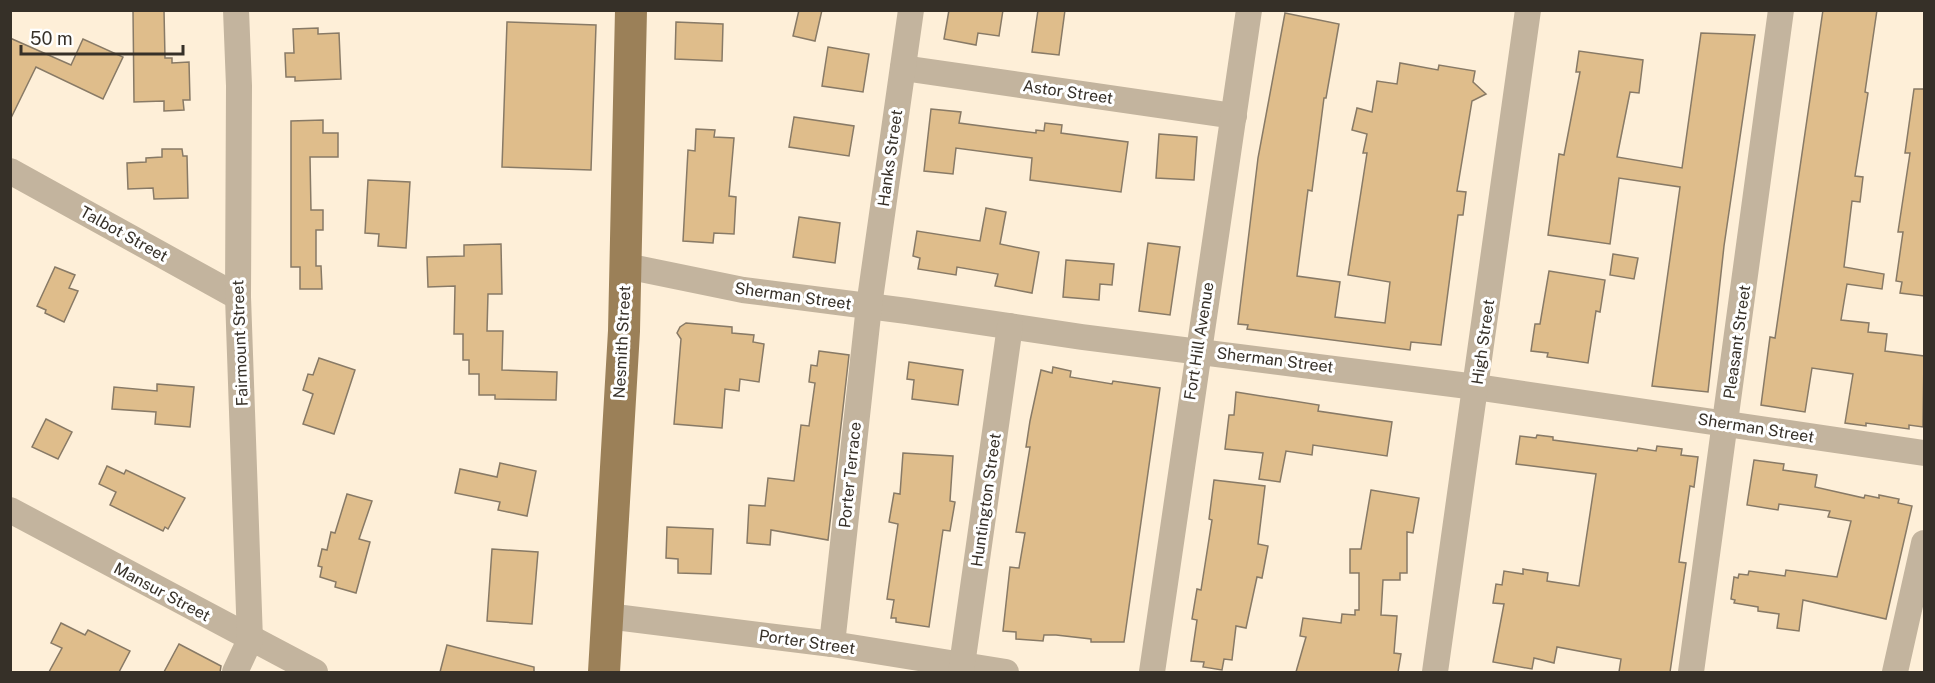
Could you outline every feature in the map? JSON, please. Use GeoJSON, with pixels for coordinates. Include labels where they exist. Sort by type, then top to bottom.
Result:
{"type":"FeatureCollection","features":[{"type":"Feature","properties":{"kind":"main road","name":"Nesmith Street"},"geometry":{"type":"LineString","coordinates":[[604,672],[626,266],[631,10]]}},
{"type":"Feature","properties":{"kind":"street","name":"Fairmount Street"},"geometry":{"type":"LineString","coordinates":[[235,672],[250,640],[238,297],[239,86],[236,10]]}},
{"type":"Feature","properties":{"kind":"street","name":"Hanks Street"},"geometry":{"type":"LineString","coordinates":[[869,306],[911,10]]}},
{"type":"Feature","properties":{"kind":"street","name":"Fort Hill Avenue"},"geometry":{"type":"LineString","coordinates":[[1152,672],[1250,10]]}},
{"type":"Feature","properties":{"kind":"street","name":"High Street"},"geometry":{"type":"LineString","coordinates":[[1436,672],[1528,10]]}},
{"type":"Feature","properties":{"kind":"street","name":"Pleasant Street"},"geometry":{"type":"LineString","coordinates":[[1691,672],[1727,423],[1781,10]]}},
{"type":"Feature","properties":{"kind":"street","name":"Astor Street"},"geometry":{"type":"LineString","coordinates":[[903,68],[1234,116]]}},
{"type":"Feature","properties":{"kind":"street","name":"Talbot Street"},"geometry":{"type":"LineString","coordinates":[[10,171],[238,297]]}},
{"type":"Feature","properties":{"kind":"street","name":"Sherman Street"},"geometry":{"type":"LineString","coordinates":[[626,266],[743,290],[1476,387],[1924,453]]}},
{"type":"Feature","properties":{"kind":"street","name":"Porter Terrace"},"geometry":{"type":"LineString","coordinates":[[832,644],[869,306]]}},
{"type":"Feature","properties":{"kind":"street","name":"Huntington Street"},"geometry":{"type":"LineString","coordinates":[[962,670],[1010,327]]}},
{"type":"Feature","properties":{"kind":"street","name":"Mansur Street"},"geometry":{"type":"LineString","coordinates":[[10,510],[250,640],[315,672]]}},
{"type":"Feature","properties":{"kind":"street"},"geometry":{"type":"LineString","coordinates":[[1895,672],[1924,543]]}},
{"type":"Feature","properties":{"kind":"street","name":"Porter Street"},"geometry":{"type":"LineString","coordinates":[[607,616],[832,644],[962,670],[1006,672]]}},
{"type":"Feature","properties":{"kind":"building"},"geometry":{"type":"Polygon","coordinates":[[[133,10],[164,10],[165,58],[172,58],[172,63],[189,62],[190,100],[183,100],[184,110],[164,111],[164,101],[134,102],[133,10]]]}},
{"type":"Feature","properties":{"kind":"building"},"geometry":{"type":"Polygon","coordinates":[[[799,10],[822,10],[815,41],[793,36],[799,10]]]}},
{"type":"Feature","properties":{"kind":"building"},"geometry":{"type":"Polygon","coordinates":[[[949,10],[1003,10],[999,36],[978,33],[976,45],[944,39],[949,10]]]}},
{"type":"Feature","properties":{"kind":"building"},"geometry":{"type":"Polygon","coordinates":[[[1038,10],[1065,10],[1059,55],[1032,52],[1038,10]]]}},
{"type":"Feature","properties":{"kind":"building"},"geometry":{"type":"Polygon","coordinates":[[[1823,10],[1877,10],[1865,92],[1868,93],[1855,176],[1863,177],[1860,202],[1852,201],[1844,267],[1884,274],[1882,289],[1847,284],[1841,320],[1869,323],[1868,332],[1887,334],[1885,351],[1924,356],[1923,427],[1909,425],[1909,429],[1866,423],[1866,426],[1845,423],[1853,374],[1812,368],[1805,412],[1761,405],[1770,337],[1775,338],[1823,10]]]}},
{"type":"Feature","properties":{"kind":"building"},"geometry":{"type":"Polygon","coordinates":[[[1285,13],[1339,24],[1326,98],[1324,98],[1312,191],[1308,190],[1297,276],[1340,282],[1335,317],[1385,323],[1390,282],[1348,275],[1367,153],[1363,153],[1367,134],[1352,130],[1357,108],[1372,112],[1377,81],[1397,84],[1400,63],[1438,70],[1439,65],[1475,71],[1473,82],[1486,94],[1472,101],[1457,191],[1466,192],[1463,215],[1458,215],[1441,345],[1411,342],[1410,350],[1247,329],[1248,325],[1238,324],[1258,158],[1285,13]]]}},
{"type":"Feature","properties":{"kind":"building"},"geometry":{"type":"Polygon","coordinates":[[[507,22],[596,25],[591,170],[502,167],[507,22]]]}},
{"type":"Feature","properties":{"kind":"building"},"geometry":{"type":"Polygon","coordinates":[[[676,22],[723,24],[722,61],[675,59],[676,22]]]}},
{"type":"Feature","properties":{"kind":"building"},"geometry":{"type":"Polygon","coordinates":[[[318,28],[318,34],[339,33],[341,79],[295,81],[295,77],[286,77],[285,53],[294,53],[293,29],[318,28]]]}},
{"type":"Feature","properties":{"kind":"building"},"geometry":{"type":"Polygon","coordinates":[[[1701,33],[1755,35],[1724,246],[1708,392],[1652,386],[1680,187],[1619,178],[1610,244],[1548,235],[1559,154],[1564,155],[1580,72],[1576,72],[1579,51],[1643,60],[1639,93],[1630,92],[1617,157],[1682,168],[1701,33]]]}},
{"type":"Feature","properties":{"kind":"building"},"geometry":{"type":"Polygon","coordinates":[[[10,38],[71,65],[83,39],[123,57],[103,99],[36,67],[10,120],[10,38]]]}},
{"type":"Feature","properties":{"kind":"building"},"geometry":{"type":"Polygon","coordinates":[[[828,47],[869,54],[863,92],[822,86],[828,47]]]}},
{"type":"Feature","properties":{"kind":"building"},"geometry":{"type":"Polygon","coordinates":[[[1914,89],[1924,89],[1924,296],[1900,293],[1902,282],[1896,281],[1903,232],[1898,232],[1910,153],[1905,153],[1914,89]]]}},
{"type":"Feature","properties":{"kind":"building"},"geometry":{"type":"Polygon","coordinates":[[[931,109],[961,112],[959,123],[1036,133],[1036,130],[1044,131],[1045,123],[1062,125],[1061,133],[1128,142],[1121,192],[1030,180],[1032,158],[956,148],[953,174],[924,171],[931,109]]]}},
{"type":"Feature","properties":{"kind":"building"},"geometry":{"type":"Polygon","coordinates":[[[794,117],[854,126],[849,156],[789,147],[794,117]]]}},
{"type":"Feature","properties":{"kind":"building"},"geometry":{"type":"Polygon","coordinates":[[[323,120],[323,133],[338,133],[338,157],[310,157],[311,210],[323,210],[323,230],[316,230],[316,266],[321,266],[322,289],[300,289],[300,267],[291,267],[291,121],[323,120]]]}},
{"type":"Feature","properties":{"kind":"building"},"geometry":{"type":"Polygon","coordinates":[[[696,129],[715,130],[714,137],[734,138],[729,196],[736,197],[734,234],[714,233],[713,243],[683,241],[688,150],[695,151],[696,129]]]}},
{"type":"Feature","properties":{"kind":"building"},"geometry":{"type":"Polygon","coordinates":[[[1159,134],[1197,137],[1194,180],[1156,178],[1159,134]]]}},
{"type":"Feature","properties":{"kind":"building"},"geometry":{"type":"Polygon","coordinates":[[[162,149],[182,149],[183,156],[187,156],[188,198],[154,199],[153,188],[128,189],[127,163],[146,162],[146,158],[162,157],[162,149]]]}},
{"type":"Feature","properties":{"kind":"building"},"geometry":{"type":"Polygon","coordinates":[[[368,180],[410,182],[406,248],[378,246],[379,234],[365,233],[368,180]]]}},
{"type":"Feature","properties":{"kind":"building"},"geometry":{"type":"Polygon","coordinates":[[[986,208],[1006,212],[1000,244],[1039,252],[1032,293],[995,286],[998,274],[957,267],[956,275],[918,269],[920,258],[913,256],[917,231],[980,241],[986,208]]]}},
{"type":"Feature","properties":{"kind":"building"},"geometry":{"type":"Polygon","coordinates":[[[799,217],[840,223],[835,263],[793,257],[799,217]]]}},
{"type":"Feature","properties":{"kind":"building"},"geometry":{"type":"Polygon","coordinates":[[[1148,243],[1180,247],[1170,315],[1139,311],[1148,243]]]}},
{"type":"Feature","properties":{"kind":"building"},"geometry":{"type":"Polygon","coordinates":[[[501,244],[502,294],[488,294],[487,331],[503,331],[502,370],[557,372],[556,400],[495,399],[495,395],[479,395],[479,374],[469,374],[469,360],[463,360],[463,334],[454,334],[455,286],[428,287],[427,257],[464,256],[464,245],[501,244]]]}},
{"type":"Feature","properties":{"kind":"building"},"geometry":{"type":"Polygon","coordinates":[[[1613,254],[1638,258],[1634,279],[1610,275],[1613,254]]]}},
{"type":"Feature","properties":{"kind":"building"},"geometry":{"type":"Polygon","coordinates":[[[1066,260],[1114,264],[1112,285],[1100,284],[1099,300],[1063,297],[1066,260]]]}},
{"type":"Feature","properties":{"kind":"building"},"geometry":{"type":"Polygon","coordinates":[[[55,267],[75,275],[69,288],[78,291],[64,322],[45,313],[46,310],[37,306],[55,267]]]}},
{"type":"Feature","properties":{"kind":"building"},"geometry":{"type":"Polygon","coordinates":[[[1549,271],[1605,280],[1600,312],[1596,311],[1588,363],[1547,357],[1548,353],[1531,351],[1535,324],[1540,324],[1549,271]]]}},
{"type":"Feature","properties":{"kind":"building"},"geometry":{"type":"Polygon","coordinates":[[[686,323],[732,327],[732,333],[754,335],[753,342],[764,344],[759,382],[740,379],[739,391],[725,389],[722,428],[674,424],[681,339],[677,333],[686,323]]]}},
{"type":"Feature","properties":{"kind":"building"},"geometry":{"type":"Polygon","coordinates":[[[819,351],[849,355],[828,540],[771,530],[770,545],[747,543],[749,505],[765,506],[768,478],[794,481],[801,425],[809,426],[815,383],[809,382],[811,365],[817,366],[819,351]]]}},
{"type":"Feature","properties":{"kind":"building"},"geometry":{"type":"Polygon","coordinates":[[[319,358],[355,370],[334,434],[303,424],[313,394],[303,390],[308,374],[313,375],[319,358]]]}},
{"type":"Feature","properties":{"kind":"building"},"geometry":{"type":"Polygon","coordinates":[[[909,362],[963,370],[958,405],[912,399],[914,380],[907,379],[909,362]]]}},
{"type":"Feature","properties":{"kind":"building"},"geometry":{"type":"Polygon","coordinates":[[[1053,367],[1071,371],[1070,377],[1112,384],[1113,381],[1160,388],[1124,642],[1091,642],[1091,639],[1056,635],[1044,635],[1043,641],[1016,639],[1016,632],[1003,631],[1010,567],[1019,568],[1025,533],[1016,532],[1030,447],[1026,447],[1030,421],[1041,370],[1052,373],[1053,367]]]}},
{"type":"Feature","properties":{"kind":"building"},"geometry":{"type":"Polygon","coordinates":[[[157,384],[194,387],[190,427],[155,424],[156,412],[112,409],[114,387],[157,391],[157,384]]]}},
{"type":"Feature","properties":{"kind":"building"},"geometry":{"type":"Polygon","coordinates":[[[1236,392],[1319,405],[1318,411],[1392,422],[1387,456],[1313,445],[1312,455],[1286,451],[1280,482],[1259,479],[1263,453],[1225,449],[1229,415],[1234,415],[1236,392]]]}},
{"type":"Feature","properties":{"kind":"building"},"geometry":{"type":"Polygon","coordinates":[[[46,419],[72,432],[58,459],[32,447],[46,419]]]}},
{"type":"Feature","properties":{"kind":"building"},"geometry":{"type":"Polygon","coordinates":[[[1537,435],[1553,437],[1553,440],[1637,451],[1638,448],[1656,451],[1657,446],[1682,449],[1681,455],[1698,457],[1694,487],[1690,486],[1679,562],[1686,563],[1670,672],[1619,672],[1621,659],[1557,647],[1554,663],[1534,658],[1532,669],[1493,662],[1504,604],[1493,603],[1496,584],[1502,585],[1504,571],[1523,574],[1523,569],[1548,573],[1547,581],[1579,586],[1596,474],[1516,464],[1520,436],[1536,438],[1537,435]]]}},
{"type":"Feature","properties":{"kind":"building"},"geometry":{"type":"Polygon","coordinates":[[[903,453],[953,456],[950,501],[955,502],[950,531],[943,530],[929,627],[896,622],[896,618],[891,618],[894,600],[887,599],[898,524],[889,522],[894,493],[900,494],[903,453]]]}},
{"type":"Feature","properties":{"kind":"building"},"geometry":{"type":"Polygon","coordinates":[[[1754,460],[1784,464],[1783,470],[1817,475],[1815,487],[1864,498],[1865,495],[1879,498],[1879,495],[1899,499],[1898,503],[1912,506],[1886,619],[1803,600],[1799,631],[1777,628],[1779,614],[1758,611],[1758,607],[1734,603],[1735,600],[1731,599],[1734,577],[1738,578],[1739,574],[1748,575],[1749,571],[1785,576],[1786,570],[1837,577],[1851,521],[1828,517],[1830,511],[1779,504],[1778,510],[1747,505],[1754,460]]]}},
{"type":"Feature","properties":{"kind":"building"},"geometry":{"type":"Polygon","coordinates":[[[500,463],[536,471],[527,516],[498,510],[500,502],[455,493],[460,469],[497,477],[500,463]]]}},
{"type":"Feature","properties":{"kind":"building"},"geometry":{"type":"Polygon","coordinates":[[[107,466],[124,474],[126,470],[185,498],[168,529],[165,527],[163,531],[110,505],[116,492],[99,484],[107,466]]]}},
{"type":"Feature","properties":{"kind":"building"},"geometry":{"type":"Polygon","coordinates":[[[1214,480],[1265,486],[1258,544],[1268,546],[1262,578],[1257,577],[1246,628],[1236,626],[1232,660],[1224,659],[1222,670],[1203,667],[1204,662],[1191,661],[1197,620],[1192,619],[1197,589],[1201,590],[1212,520],[1209,519],[1214,480]]]}},
{"type":"Feature","properties":{"kind":"building"},"geometry":{"type":"Polygon","coordinates":[[[1371,490],[1419,498],[1413,533],[1407,532],[1407,573],[1400,573],[1400,580],[1383,580],[1381,615],[1397,616],[1394,653],[1401,654],[1398,672],[1296,672],[1306,637],[1300,636],[1303,618],[1341,623],[1342,614],[1355,615],[1355,610],[1359,610],[1359,573],[1350,573],[1350,549],[1361,549],[1371,490]]]}},
{"type":"Feature","properties":{"kind":"building"},"geometry":{"type":"Polygon","coordinates":[[[347,494],[372,501],[359,539],[370,542],[356,593],[335,587],[336,582],[320,577],[322,567],[318,566],[322,549],[327,550],[331,532],[335,533],[347,494]]]}},
{"type":"Feature","properties":{"kind":"building"},"geometry":{"type":"Polygon","coordinates":[[[667,527],[713,529],[711,574],[678,573],[678,559],[666,558],[667,527]]]}},
{"type":"Feature","properties":{"kind":"building"},"geometry":{"type":"Polygon","coordinates":[[[492,549],[538,552],[532,624],[487,621],[492,549]]]}},
{"type":"Feature","properties":{"kind":"building"},"geometry":{"type":"Polygon","coordinates":[[[61,623],[85,635],[88,630],[130,651],[119,672],[49,672],[62,648],[51,643],[61,623]]]}},
{"type":"Feature","properties":{"kind":"building"},"geometry":{"type":"Polygon","coordinates":[[[179,644],[221,666],[220,672],[164,672],[179,644]]]}},
{"type":"Feature","properties":{"kind":"building"},"geometry":{"type":"Polygon","coordinates":[[[447,645],[534,667],[534,672],[440,672],[447,645]]]}}]}
